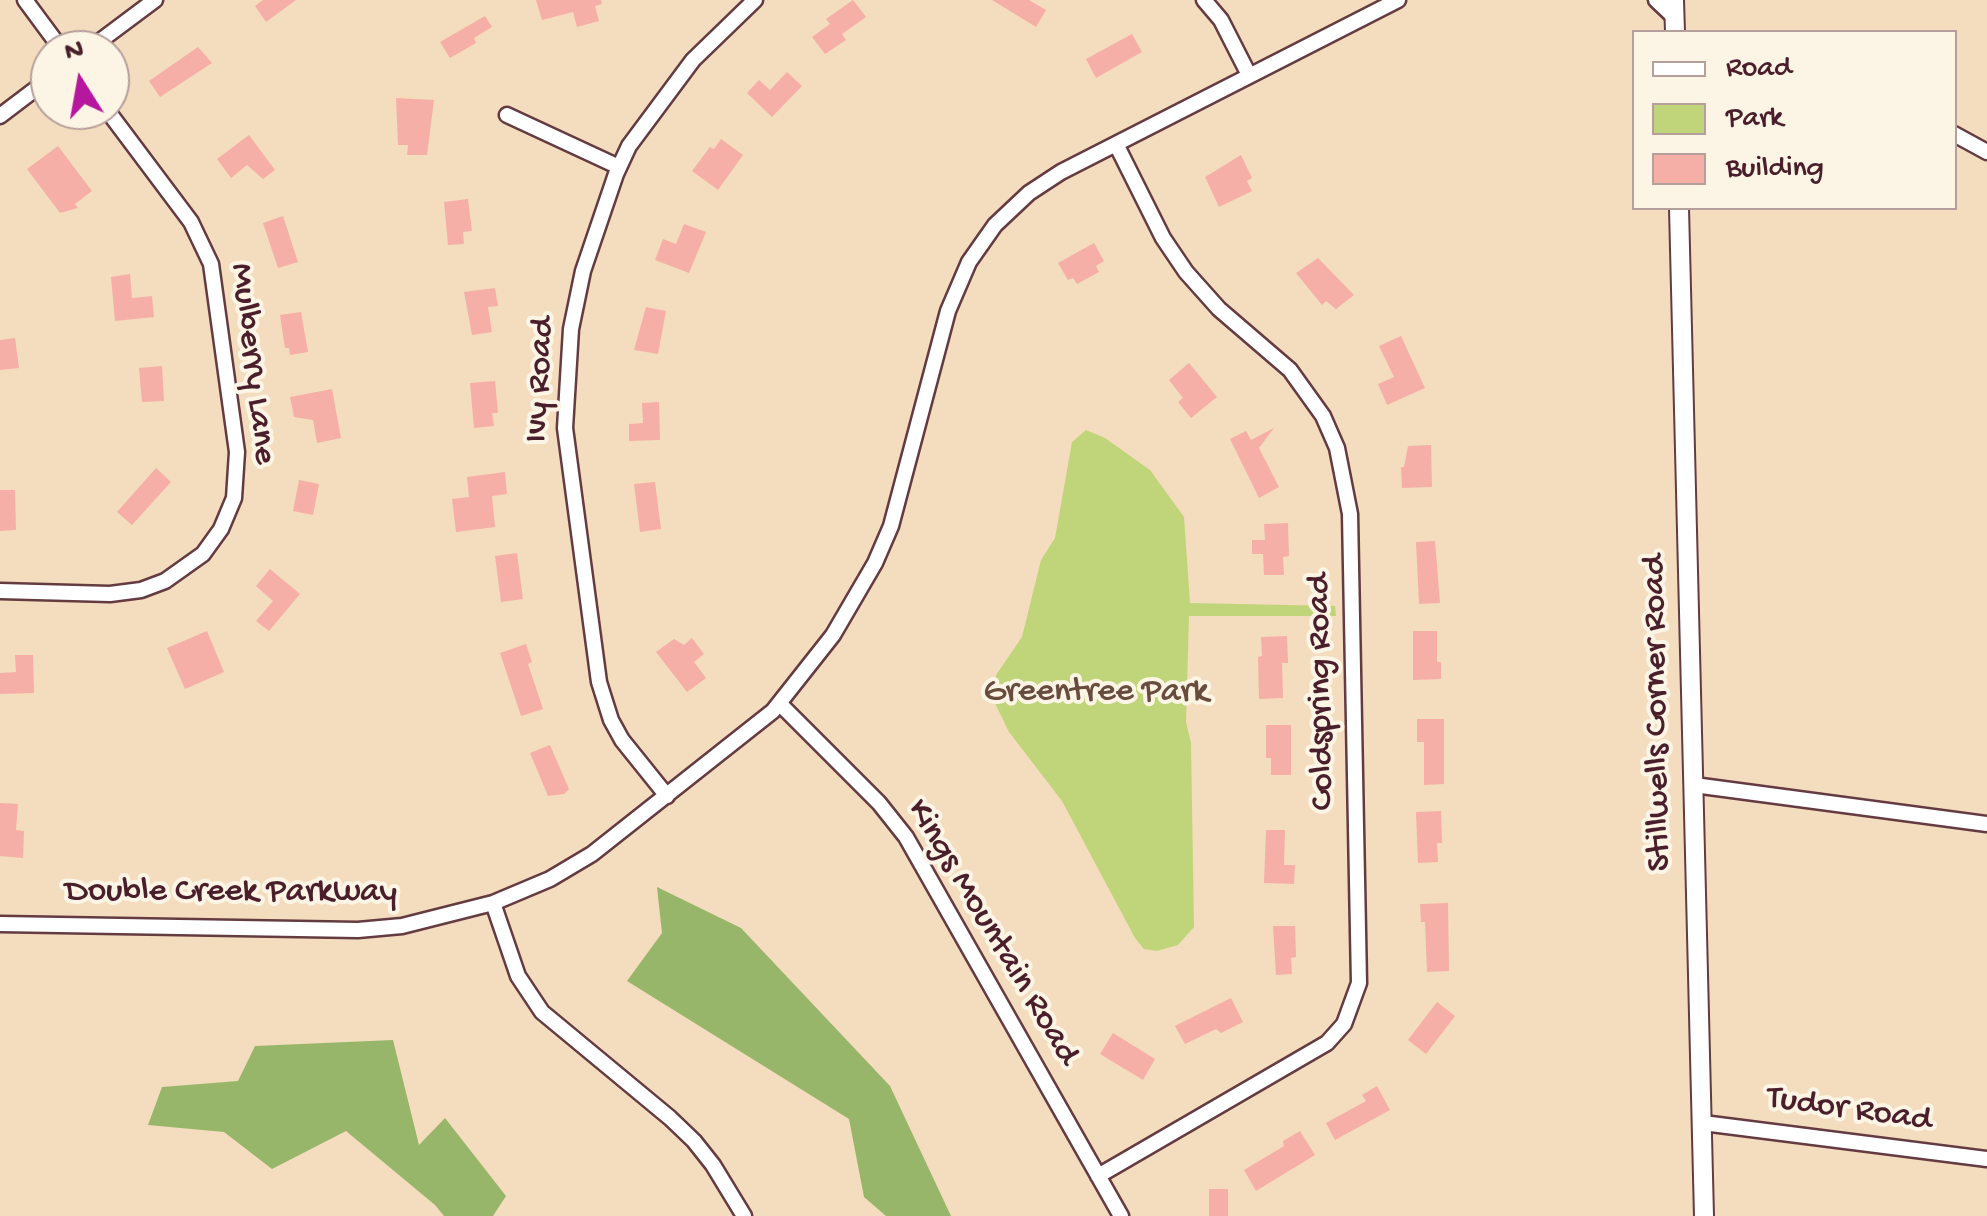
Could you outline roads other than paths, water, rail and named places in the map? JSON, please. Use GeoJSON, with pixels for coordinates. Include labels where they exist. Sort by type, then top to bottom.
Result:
{"type":"FeatureCollection","features":[{"type":"Feature","properties":{"kind":"street"},"geometry":{"type":"LineString","coordinates":[[24,0],[47,30]]}},
{"type":"Feature","properties":{"kind":"street"},"geometry":{"type":"LineString","coordinates":[[114,30],[154,0]]}},
{"type":"Feature","properties":{"kind":"street","name":"Ivy Road"},"geometry":{"type":"LineString","coordinates":[[667,796],[626,747],[605,707],[599,682],[569,476],[566,428],[571,329],[583,271],[618,167],[629,146],[694,60],[755,0]]}},
{"type":"Feature","properties":{"kind":"street"},"geometry":{"type":"LineString","coordinates":[[1204,0],[1221,20],[1249,75]]}},
{"type":"Feature","properties":{"kind":"street","name":"Double Creek Parkway"},"geometry":{"type":"LineString","coordinates":[[0,924],[358,930],[402,926],[494,903],[592,854],[780,704],[833,635],[891,526],[948,312],[969,262],[995,225],[1029,193],[1061,172],[1398,0]]}},
{"type":"Feature","properties":{"kind":"street"},"geometry":{"type":"LineString","coordinates":[[1656,0],[1675,17]]}},
{"type":"Feature","properties":{"kind":"street"},"geometry":{"type":"LineString","coordinates":[[0,116],[30,93]]}},
{"type":"Feature","properties":{"kind":"street"},"geometry":{"type":"LineString","coordinates":[[506,115],[618,167]]}},
{"type":"Feature","properties":{"kind":"street","name":"Mulberry Lane"},"geometry":{"type":"LineString","coordinates":[[0,592],[110,594],[165,582],[203,554],[221,529],[234,498],[237,452],[211,264],[191,222],[122,130]]}},
{"type":"Feature","properties":{"kind":"street"},"geometry":{"type":"LineString","coordinates":[[1957,136],[1987,152]]}},
{"type":"Feature","properties":{"kind":"street","name":"Coldspring Road"},"geometry":{"type":"LineString","coordinates":[[1098,1176],[1327,1043],[1352,1009],[1359,982],[1350,514],[1340,458],[1323,416],[1299,381],[1218,309],[1186,272],[1163,238],[1116,144]]}},
{"type":"Feature","properties":{"kind":"street","name":"Stillwells Corner Road"},"geometry":{"type":"LineString","coordinates":[[1680,210],[1704,1216]]}},
{"type":"Feature","properties":{"kind":"street","name":"Kings Mountain Road"},"geometry":{"type":"LineString","coordinates":[[780,704],[879,803],[906,837],[1121,1216]]}},
{"type":"Feature","properties":{"kind":"street"},"geometry":{"type":"LineString","coordinates":[[1694,785],[1987,824]]}},
{"type":"Feature","properties":{"kind":"street"},"geometry":{"type":"LineString","coordinates":[[494,903],[518,976],[536,1004],[565,1034],[694,1141],[744,1216]]}},
{"type":"Feature","properties":{"kind":"street","name":"Tudor Road"},"geometry":{"type":"LineString","coordinates":[[1703,1124],[1987,1159]]}},
{"type":"Feature","properties":{"kind":"park label","name":"Greentree Park"},"geometry":{"type":"Point","coordinates":[1096,694]}}]}
